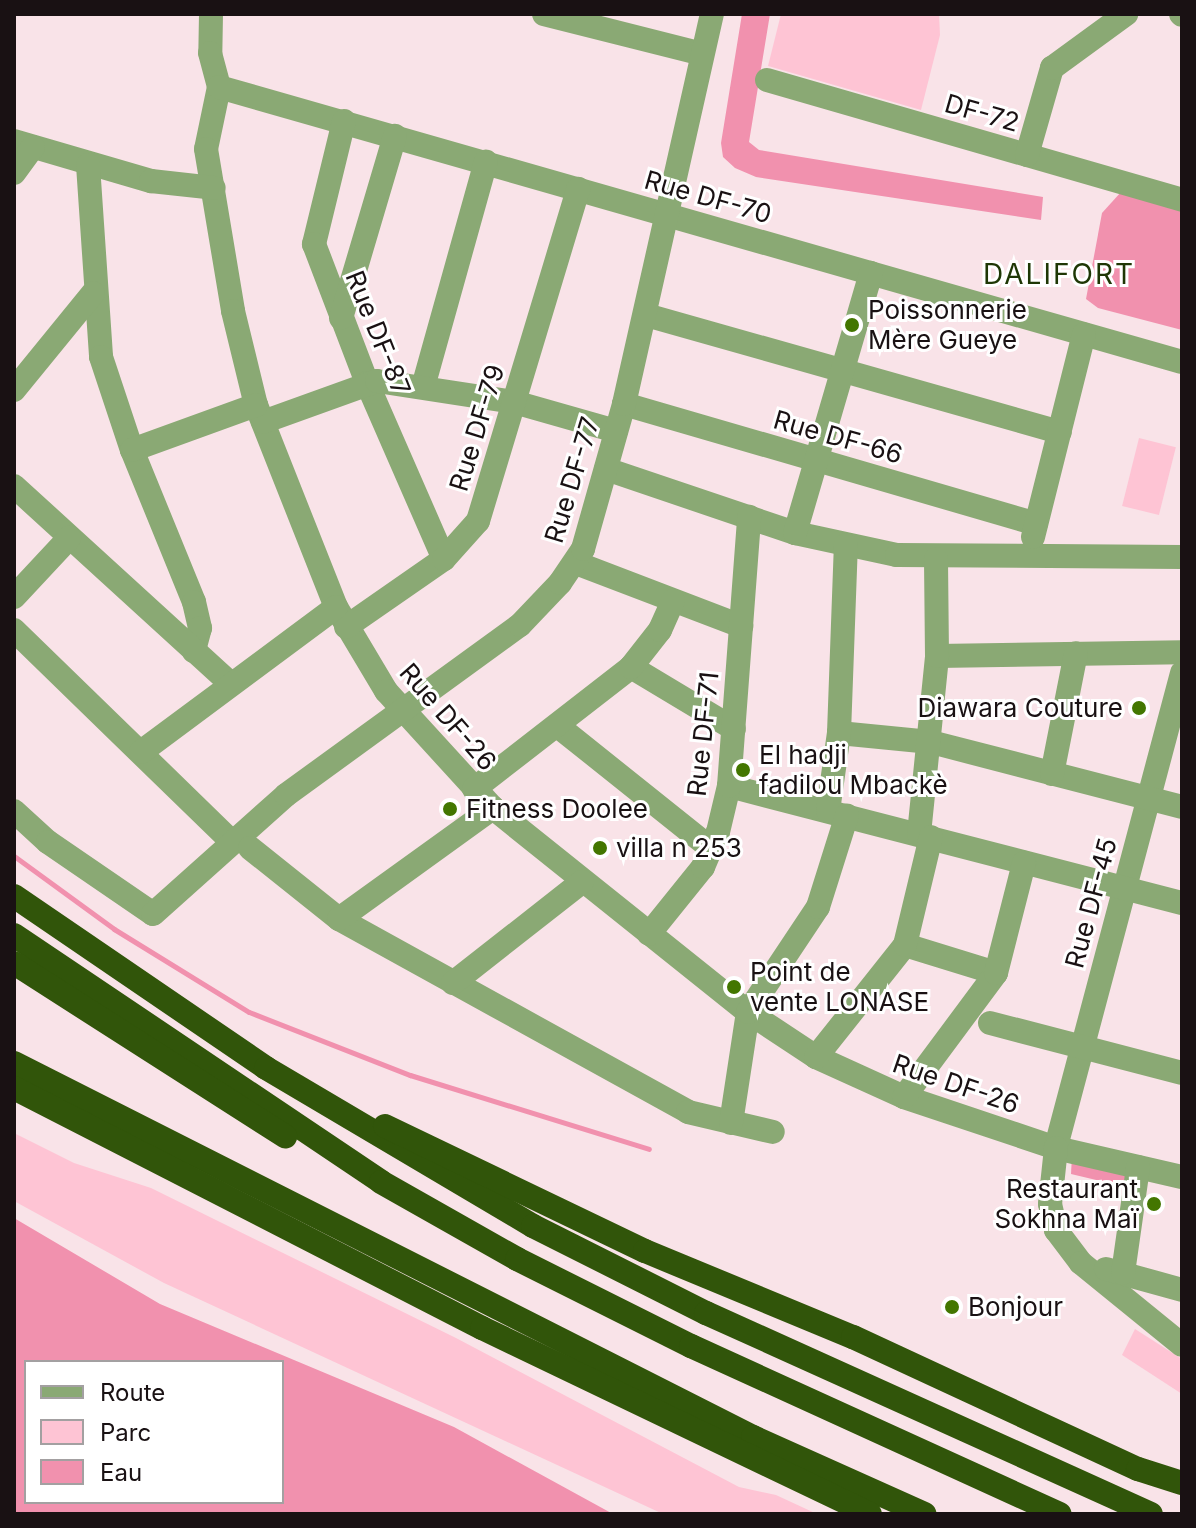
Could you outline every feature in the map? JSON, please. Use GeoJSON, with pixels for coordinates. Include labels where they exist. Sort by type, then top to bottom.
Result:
{"type":"FeatureCollection","features":[{"type":"Feature","properties":{"kind":"highway"},"geometry":{"type":"LineString","coordinates":[[14,896],[266,1068],[533,1226],[720,1319],[1151,1514]]}},
{"type":"Feature","properties":{"kind":"highway"},"geometry":{"type":"LineString","coordinates":[[14,935],[381,1182]]}},
{"type":"Feature","properties":{"kind":"highway"},"geometry":{"type":"LineString","coordinates":[[14,963],[210,1092],[293,1140],[381,1182],[606,1306],[1059,1514]]}},
{"type":"Feature","properties":{"kind":"highway"},"geometry":{"type":"LineString","coordinates":[[14,1063],[740,1430],[924,1514]]}},
{"type":"Feature","properties":{"kind":"highway"},"geometry":{"type":"LineString","coordinates":[[266,1068],[645,1251],[853,1337],[1182,1491]]}},
{"type":"Feature","properties":{"kind":"highway"},"geometry":{"type":"LineString","coordinates":[[14,1088],[482,1328],[870,1514]]}},
{"type":"Feature","properties":{"kind":"highway"},"geometry":{"type":"LineString","coordinates":[[1138,1469],[1182,1483]]}},
{"type":"Feature","properties":{"kind":"street"},"geometry":{"type":"LineString","coordinates":[[211,14],[210,53],[219,87]]}},
{"type":"Feature","properties":{"kind":"street"},"geometry":{"type":"LineString","coordinates":[[544,14],[702,54]]}},
{"type":"Feature","properties":{"kind":"street","name":"Rue DF-77"},"geometry":{"type":"LineString","coordinates":[[14,811],[149,914],[240,844],[403,710],[520,625],[576,563],[624,404],[712,14]]}},
{"type":"Feature","properties":{"kind":"street"},"geometry":{"type":"LineString","coordinates":[[1027,155],[1052,68],[1126,14]]}},
{"type":"Feature","properties":{"kind":"street","name":"DF-72"},"geometry":{"type":"LineString","coordinates":[[767,80],[1182,200]]}},
{"type":"Feature","properties":{"kind":"street","name":"Rue DF-70"},"geometry":{"type":"LineString","coordinates":[[219,87],[1182,362]]}},
{"type":"Feature","properties":{"kind":"street","name":"Rue DF-26"},"geometry":{"type":"LineString","coordinates":[[219,87],[206,149],[233,311],[259,413],[341,617],[403,710],[493,808],[748,1012],[816,1057],[904,1097],[1056,1148],[1182,1177]]}},
{"type":"Feature","properties":{"kind":"street","name":"Rue DF-87"},"geometry":{"type":"LineString","coordinates":[[344,121],[314,244],[341,318],[377,382],[444,559]]}},
{"type":"Feature","properties":{"kind":"street"},"geometry":{"type":"LineString","coordinates":[[341,318],[395,136]]}},
{"type":"Feature","properties":{"kind":"street"},"geometry":{"type":"LineString","coordinates":[[14,173],[23,144],[151,181],[214,188]]}},
{"type":"Feature","properties":{"kind":"street"},"geometry":{"type":"LineString","coordinates":[[423,387],[486,162]]}},
{"type":"Feature","properties":{"kind":"street"},"geometry":{"type":"LineString","coordinates":[[88,165],[93,293],[101,357],[132,450],[198,615],[194,651]]}},
{"type":"Feature","properties":{"kind":"street","name":"Rue DF-79"},"geometry":{"type":"LineString","coordinates":[[141,752],[229,682],[444,559],[478,521],[578,189]]}},
{"type":"Feature","properties":{"kind":"street"},"geometry":{"type":"LineString","coordinates":[[795,533],[871,273]]}},
{"type":"Feature","properties":{"kind":"street"},"geometry":{"type":"LineString","coordinates":[[14,390],[93,293]]}},
{"type":"Feature","properties":{"kind":"street"},"geometry":{"type":"LineString","coordinates":[[646,315],[1060,432]]}},
{"type":"Feature","properties":{"kind":"street"},"geometry":{"type":"LineString","coordinates":[[1029,555],[1084,334]]}},
{"type":"Feature","properties":{"kind":"street"},"geometry":{"type":"LineString","coordinates":[[132,450],[377,382],[514,402],[616,431]]}},
{"type":"Feature","properties":{"kind":"street","name":"Rue DF-66"},"geometry":{"type":"LineString","coordinates":[[624,404],[1036,524]]}},
{"type":"Feature","properties":{"kind":"street"},"geometry":{"type":"LineString","coordinates":[[606,469],[795,533],[846,545],[936,559],[1029,555],[1182,557]]}},
{"type":"Feature","properties":{"kind":"street"},"geometry":{"type":"LineString","coordinates":[[14,486],[229,682]]}},
{"type":"Feature","properties":{"kind":"street","name":"Rue DF-71"},"geometry":{"type":"LineString","coordinates":[[649,934],[712,849],[729,786],[749,517]]}},
{"type":"Feature","properties":{"kind":"street"},"geometry":{"type":"LineString","coordinates":[[14,597],[69,538]]}},
{"type":"Feature","properties":{"kind":"street"},"geometry":{"type":"LineString","coordinates":[[731,1123],[748,1012],[818,907],[838,813],[846,545]]}},
{"type":"Feature","properties":{"kind":"street"},"geometry":{"type":"LineString","coordinates":[[816,1057],[905,945],[925,836],[937,656],[936,559]]}},
{"type":"Feature","properties":{"kind":"street"},"geometry":{"type":"LineString","coordinates":[[576,563],[741,626]]}},
{"type":"Feature","properties":{"kind":"street"},"geometry":{"type":"LineString","coordinates":[[474,789],[559,727],[631,667],[660,630],[673,601]]}},
{"type":"Feature","properties":{"kind":"street"},"geometry":{"type":"LineString","coordinates":[[14,630],[240,844],[339,919],[688,1112],[773,1132]]}},
{"type":"Feature","properties":{"kind":"street"},"geometry":{"type":"LineString","coordinates":[[937,656],[1182,652]]}},
{"type":"Feature","properties":{"kind":"street"},"geometry":{"type":"LineString","coordinates":[[1052,774],[1076,653]]}},
{"type":"Feature","properties":{"kind":"street"},"geometry":{"type":"LineString","coordinates":[[631,667],[734,729]]}},
{"type":"Feature","properties":{"kind":"street","name":"Rue DF-45"},"geometry":{"type":"LineString","coordinates":[[1182,675],[1056,1148],[1051,1219],[1081,1263],[1148,1322],[1182,1345]]}},
{"type":"Feature","properties":{"kind":"street"},"geometry":{"type":"LineString","coordinates":[[559,727],[712,849]]}},
{"type":"Feature","properties":{"kind":"street"},"geometry":{"type":"LineString","coordinates":[[839,733],[931,742],[1182,807]]}},
{"type":"Feature","properties":{"kind":"street"},"geometry":{"type":"LineString","coordinates":[[729,786],[1182,903]]}},
{"type":"Feature","properties":{"kind":"street"},"geometry":{"type":"LineString","coordinates":[[339,919],[493,808]]}},
{"type":"Feature","properties":{"kind":"street"},"geometry":{"type":"LineString","coordinates":[[904,1097],[996,973],[1024,863]]}},
{"type":"Feature","properties":{"kind":"street"},"geometry":{"type":"LineString","coordinates":[[453,983],[582,882]]}},
{"type":"Feature","properties":{"kind":"street"},"geometry":{"type":"LineString","coordinates":[[905,945],[996,973]]}},
{"type":"Feature","properties":{"kind":"street"},"geometry":{"type":"LineString","coordinates":[[990,1023],[1182,1073]]}},
{"type":"Feature","properties":{"kind":"street"},"geometry":{"type":"LineString","coordinates":[[1123,1273],[1138,1167]]}},
{"type":"Feature","properties":{"kind":"street"},"geometry":{"type":"LineString","coordinates":[[1081,1263],[1182,1290]]}},
{"type":"Feature","properties":{"kind":"green space"},"geometry":{"type":"Polygon","coordinates":[[[781,14],[939,14],[940,35],[921,110],[768,66],[781,14]]]}},
{"type":"Feature","properties":{"kind":"green space"},"geometry":{"type":"Polygon","coordinates":[[[1139,438],[1176,447],[1159,515],[1122,506],[1139,438]]]}},
{"type":"Feature","properties":{"kind":"green space"},"geometry":{"type":"Polygon","coordinates":[[[14,1133],[74,1163],[151,1188],[456,1338],[739,1487],[776,1495],[817,1514],[663,1514],[164,1283],[14,1201],[14,1133]]]}},
{"type":"Feature","properties":{"kind":"green space"},"geometry":{"type":"Polygon","coordinates":[[[1135,1329],[1182,1359],[1182,1394],[1122,1355],[1135,1329]]]}},
{"type":"Feature","properties":{"kind":"water"},"geometry":{"type":"Polygon","coordinates":[[[742,14],[770,14],[749,142],[759,150],[1043,197],[1041,220],[756,177],[735,168],[723,157],[721,143],[742,14]]]}},
{"type":"Feature","properties":{"kind":"water"},"geometry":{"type":"Polygon","coordinates":[[[1121,192],[1182,209],[1182,330],[1098,308],[1086,299],[1102,213],[1121,192]]]}},
{"type":"Feature","properties":{"kind":"water"},"geometry":{"type":"Polygon","coordinates":[[[1072,1155],[1146,1172],[1134,1189],[1071,1174],[1072,1155]]]}},
{"type":"Feature","properties":{"kind":"water"},"geometry":{"type":"Polygon","coordinates":[[[14,1218],[160,1304],[454,1427],[613,1514],[14,1514],[14,1218]]]}},
{"type":"Feature","properties":{"kind":"waterway"},"geometry":{"type":"LineString","coordinates":[[14,856],[114,929],[249,1012],[410,1075],[649,1149]]}},
{"type":"Feature","properties":{"kind":"place","name":"Poissonnerie Mère Gueye"},"geometry":{"type":"Point","coordinates":[852,325]}},
{"type":"Feature","properties":{"kind":"place","name":"Diawara Couture"},"geometry":{"type":"Point","coordinates":[1139,708]}},
{"type":"Feature","properties":{"kind":"place","name":"El hadji fadilou Mbackè"},"geometry":{"type":"Point","coordinates":[743,770]}},
{"type":"Feature","properties":{"kind":"place","name":"Fitness Doolee"},"geometry":{"type":"Point","coordinates":[450,809]}},
{"type":"Feature","properties":{"kind":"place","name":"villa n 253"},"geometry":{"type":"Point","coordinates":[600,848]}},
{"type":"Feature","properties":{"kind":"place","name":"Point de vente LONASE"},"geometry":{"type":"Point","coordinates":[734,987]}},
{"type":"Feature","properties":{"kind":"place","name":"Restaurant Sokhna Maï"},"geometry":{"type":"Point","coordinates":[1154,1204]}},
{"type":"Feature","properties":{"kind":"place","name":"Bonjour"},"geometry":{"type":"Point","coordinates":[952,1307]}},
{"type":"Feature","properties":{"kind":"district","name":"DALIFORT"},"geometry":{"type":"Point","coordinates":[1059,274]}}]}
